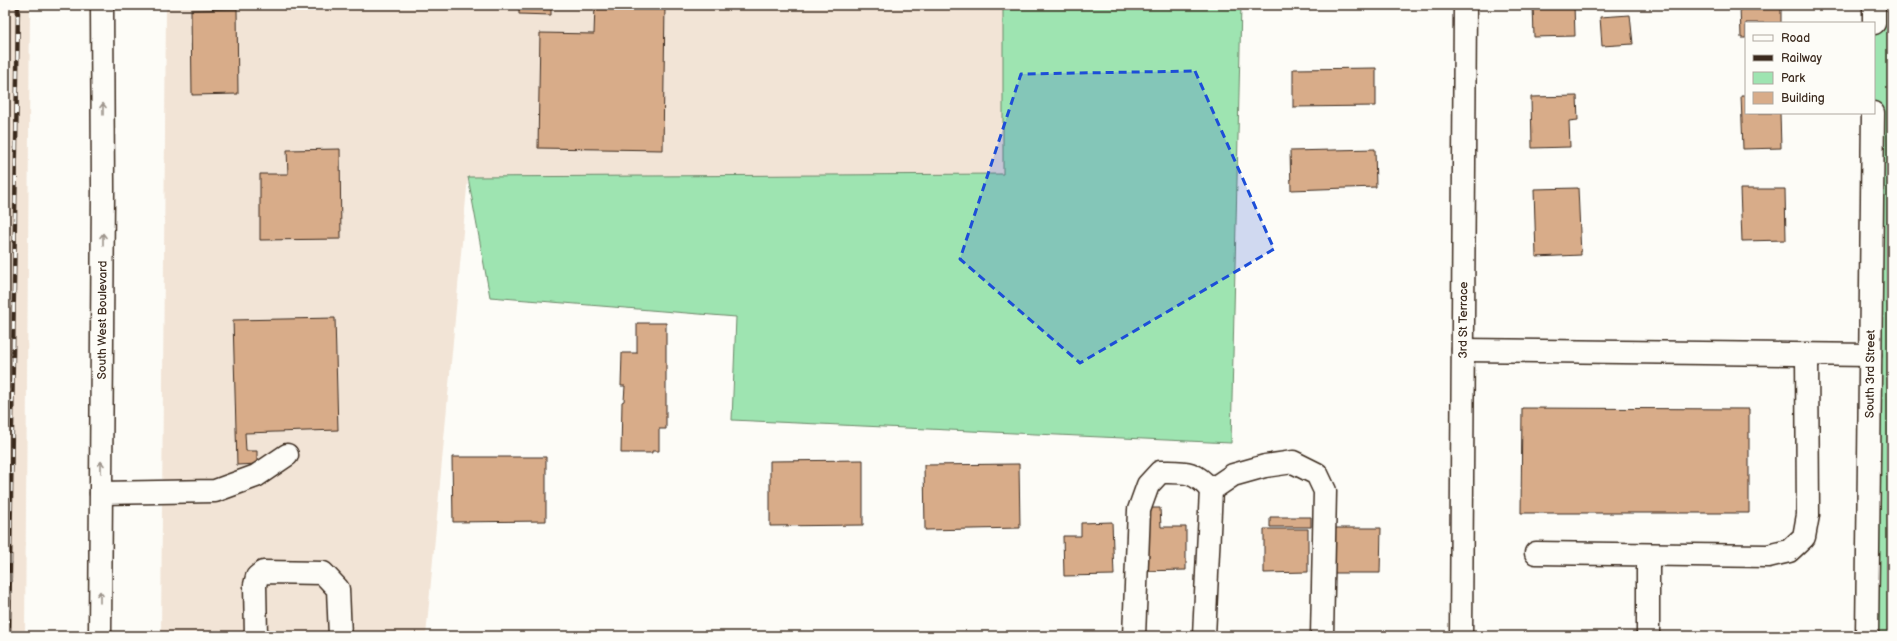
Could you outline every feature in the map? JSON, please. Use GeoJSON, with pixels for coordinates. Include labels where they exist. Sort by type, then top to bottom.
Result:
{"type":"FeatureCollection","features":[{"type":"Feature","properties":{"kind":"street","name":"South West Boulevard"},"geometry":{"type":"LineString","coordinates":[[100,636],[102,5]]}},
{"type":"Feature","properties":{"kind":"street","name":"3rd St Terrace"},"geometry":{"type":"LineString","coordinates":[[1462,636],[1465,5]]}},
{"type":"Feature","properties":{"kind":"street"},"geometry":{"type":"LineString","coordinates":[[1874,5],[1874,22]]}},
{"type":"Feature","properties":{"kind":"street","name":"South 3rd Street"},"geometry":{"type":"LineString","coordinates":[[1867,636],[1873,114]]}},
{"type":"Feature","properties":{"kind":"street"},"geometry":{"type":"LineString","coordinates":[[1463,350],[1870,356]]}},
{"type":"Feature","properties":{"kind":"street"},"geometry":{"type":"LineString","coordinates":[[1536,553],[1768,556],[1789,551],[1804,537],[1808,515],[1807,354]]}},
{"type":"Feature","properties":{"kind":"street"},"geometry":{"type":"LineString","coordinates":[[101,493],[215,491],[256,476],[286,455]]}},
{"type":"Feature","properties":{"kind":"street"},"geometry":{"type":"LineString","coordinates":[[1211,490],[1234,476],[1265,466],[1293,462],[1317,474],[1325,492],[1322,636]]}},
{"type":"Feature","properties":{"kind":"street"},"geometry":{"type":"LineString","coordinates":[[1134,636],[1139,510],[1148,485],[1160,472],[1184,472],[1201,478],[1211,490],[1204,636]]}},
{"type":"Feature","properties":{"kind":"street"},"geometry":{"type":"LineString","coordinates":[[1648,555],[1648,636]]}},
{"type":"Feature","properties":{"kind":"street"},"geometry":{"type":"LineString","coordinates":[[256,636],[255,585],[257,577],[263,572],[271,572],[323,573],[338,589],[340,636]]}},
{"type":"Feature","properties":{"kind":"highlighted area"},"geometry":{"type":"Polygon","coordinates":[[[1195,71],[1274,249],[1080,363],[960,259],[1021,74],[1195,71]]]}},
{"type":"Feature","properties":{"kind":"shaded area"},"geometry":{"type":"Polygon","coordinates":[[[5,5],[30,5],[25,636],[5,636],[5,5]]]}},
{"type":"Feature","properties":{"kind":"shaded area"},"geometry":{"type":"Polygon","coordinates":[[[166,5],[1003,5],[1003,174],[468,177],[426,636],[161,636],[166,5]]]}},
{"type":"Feature","properties":{"kind":"green space"},"geometry":{"type":"Polygon","coordinates":[[[1003,5],[1241,5],[1231,443],[732,420],[736,317],[490,297],[468,177],[1003,174],[1003,5]]]}},
{"type":"Feature","properties":{"kind":"green space"},"geometry":{"type":"Polygon","coordinates":[[[1874,5],[1892,5],[1892,636],[1867,636],[1873,114],[1875,114],[1874,5]]]}},
{"type":"Feature","properties":{"kind":"building"},"geometry":{"type":"Polygon","coordinates":[[[519,5],[551,5],[551,15],[519,14],[519,5]]]}},
{"type":"Feature","properties":{"kind":"building"},"geometry":{"type":"Polygon","coordinates":[[[595,5],[665,5],[663,150],[538,148],[540,33],[594,34],[595,5]]]}},
{"type":"Feature","properties":{"kind":"building"},"geometry":{"type":"Polygon","coordinates":[[[1533,5],[1574,5],[1575,36],[1534,37],[1533,5]]]}},
{"type":"Feature","properties":{"kind":"building"},"geometry":{"type":"Polygon","coordinates":[[[1740,5],[1781,5],[1781,22],[1745,22],[1745,38],[1741,38],[1740,5]]]}},
{"type":"Feature","properties":{"kind":"building"},"geometry":{"type":"Polygon","coordinates":[[[237,9],[238,94],[192,95],[191,10],[237,9]]]}},
{"type":"Feature","properties":{"kind":"building"},"geometry":{"type":"Polygon","coordinates":[[[1630,15],[1633,44],[1602,46],[1600,17],[1630,15]]]}},
{"type":"Feature","properties":{"kind":"building"},"geometry":{"type":"Polygon","coordinates":[[[1376,68],[1376,106],[1293,107],[1293,69],[1376,68]]]}},
{"type":"Feature","properties":{"kind":"building"},"geometry":{"type":"Polygon","coordinates":[[[1577,96],[1578,120],[1569,121],[1570,147],[1532,148],[1531,97],[1577,96]]]}},
{"type":"Feature","properties":{"kind":"building"},"geometry":{"type":"Polygon","coordinates":[[[1741,96],[1745,96],[1745,114],[1780,114],[1781,148],[1743,149],[1741,96]]]}},
{"type":"Feature","properties":{"kind":"building"},"geometry":{"type":"Polygon","coordinates":[[[340,149],[341,239],[260,240],[260,174],[288,174],[287,150],[340,149]]]}},
{"type":"Feature","properties":{"kind":"building"},"geometry":{"type":"Polygon","coordinates":[[[1375,149],[1376,187],[1291,190],[1290,151],[1375,149]]]}},
{"type":"Feature","properties":{"kind":"building"},"geometry":{"type":"Polygon","coordinates":[[[1578,188],[1581,255],[1536,257],[1534,189],[1578,188]]]}},
{"type":"Feature","properties":{"kind":"building"},"geometry":{"type":"Polygon","coordinates":[[[1740,189],[1785,189],[1786,240],[1742,241],[1740,189]]]}},
{"type":"Feature","properties":{"kind":"building"},"geometry":{"type":"Polygon","coordinates":[[[335,318],[338,430],[245,433],[246,451],[257,451],[257,464],[237,465],[233,320],[335,318]]]}},
{"type":"Feature","properties":{"kind":"building"},"geometry":{"type":"Polygon","coordinates":[[[637,323],[666,323],[666,429],[659,429],[659,451],[652,451],[652,453],[621,453],[622,402],[624,401],[625,386],[621,386],[622,353],[637,353],[637,323]]]}},
{"type":"Feature","properties":{"kind":"building"},"geometry":{"type":"Polygon","coordinates":[[[1522,408],[1749,409],[1749,513],[1521,513],[1522,408]]]}},
{"type":"Feature","properties":{"kind":"building"},"geometry":{"type":"Polygon","coordinates":[[[452,457],[546,457],[546,521],[453,522],[452,457]]]}},
{"type":"Feature","properties":{"kind":"building"},"geometry":{"type":"Polygon","coordinates":[[[863,460],[863,525],[770,526],[770,461],[863,460]]]}},
{"type":"Feature","properties":{"kind":"building"},"geometry":{"type":"Polygon","coordinates":[[[1019,464],[1020,528],[925,530],[924,465],[1019,464]]]}},
{"type":"Feature","properties":{"kind":"building"},"geometry":{"type":"Polygon","coordinates":[[[1137,508],[1160,508],[1161,527],[1186,527],[1186,570],[1138,571],[1137,508]]]}},
{"type":"Feature","properties":{"kind":"building"},"geometry":{"type":"Polygon","coordinates":[[[1270,517],[1311,517],[1311,527],[1270,527],[1270,517]]]}},
{"type":"Feature","properties":{"kind":"building"},"geometry":{"type":"Polygon","coordinates":[[[1112,522],[1114,575],[1064,576],[1063,536],[1081,536],[1081,523],[1112,522]]]}},
{"type":"Feature","properties":{"kind":"building"},"geometry":{"type":"Polygon","coordinates":[[[1333,528],[1381,528],[1380,573],[1333,573],[1333,528]]]}},
{"type":"Feature","properties":{"kind":"building"},"geometry":{"type":"Polygon","coordinates":[[[1264,529],[1308,529],[1308,572],[1264,573],[1264,529]]]}},
{"type":"Feature","properties":{"kind":"railway"},"geometry":{"type":"LineString","coordinates":[[9,636],[18,5]]}}]}
